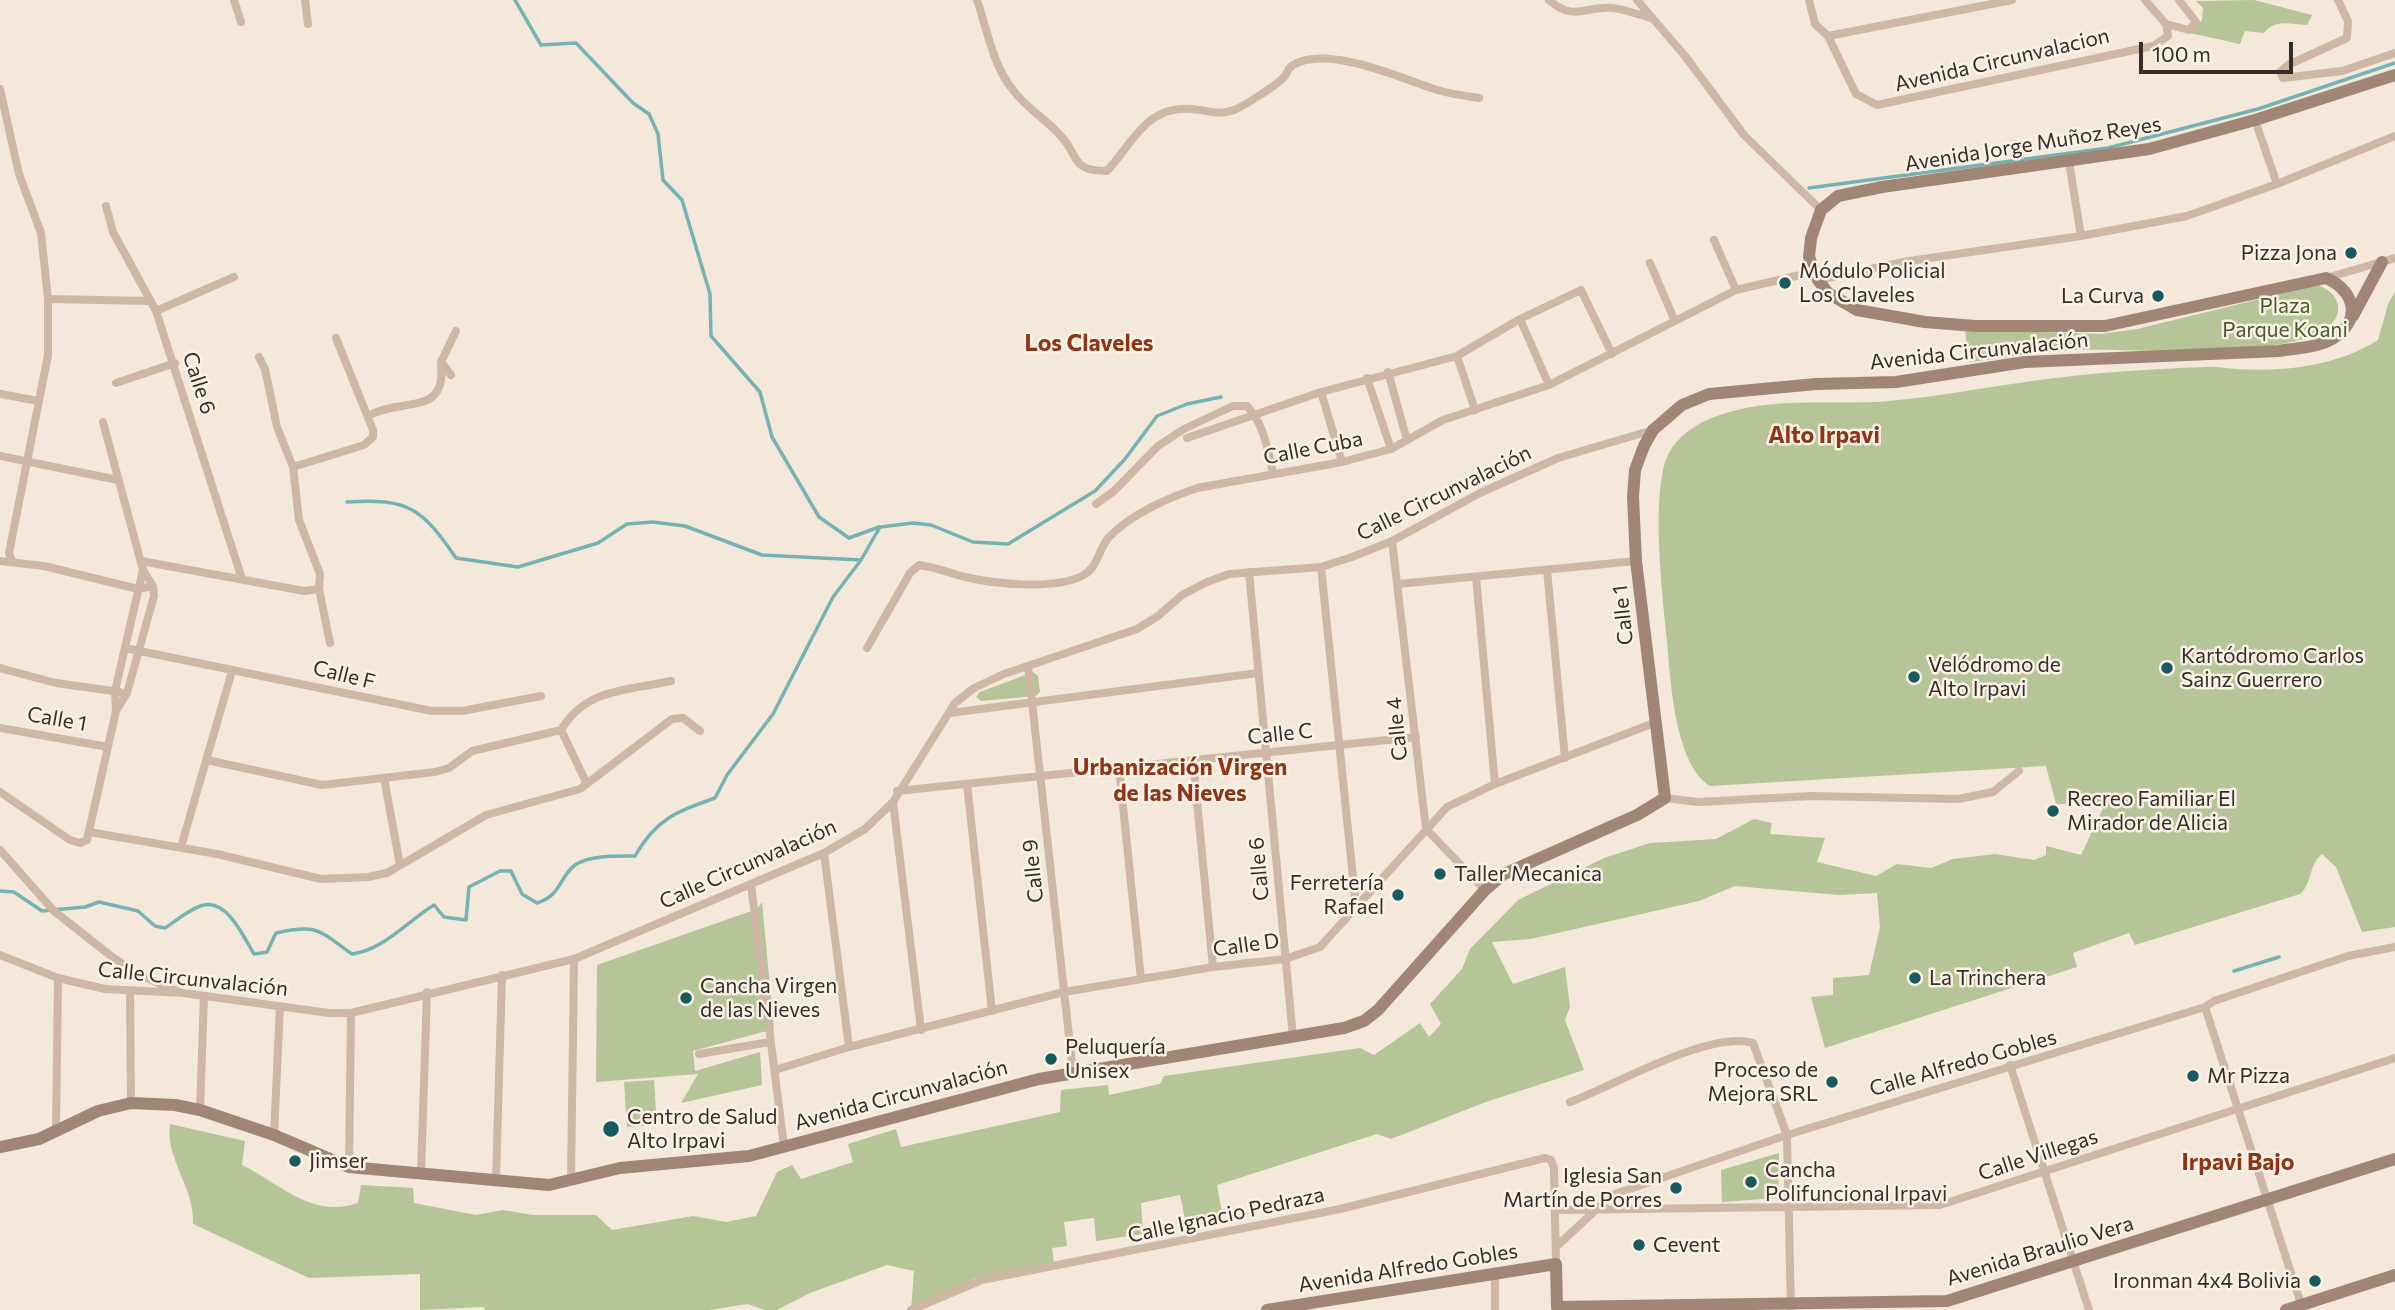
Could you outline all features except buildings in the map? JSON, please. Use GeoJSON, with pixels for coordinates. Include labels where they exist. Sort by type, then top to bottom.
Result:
{"type":"FeatureCollection","features":[{"type":"Feature","properties":{"kind":"street"},"geometry":{"type":"LineString","coordinates":[[234,0],[241,22]]}},
{"type":"Feature","properties":{"kind":"street"},"geometry":{"type":"LineString","coordinates":[[305,0],[308,24]]}},
{"type":"Feature","properties":{"kind":"street"},"geometry":{"type":"LineString","coordinates":[[977,0],[1001,72],[1012,90],[1038,118],[1061,135],[1074,160],[1088,171],[1107,171],[1140,127],[1174,108],[1217,114],[1235,110],[1283,78],[1290,66],[1302,61],[1333,59],[1397,75],[1440,91],[1479,99]]}},
{"type":"Feature","properties":{"kind":"street"},"geometry":{"type":"LineString","coordinates":[[1549,0],[1560,10],[1571,12],[1612,8],[1651,18]]}},
{"type":"Feature","properties":{"kind":"street"},"geometry":{"type":"LineString","coordinates":[[1637,0],[1685,56],[1744,135],[1821,210],[1811,238],[1815,276]]}},
{"type":"Feature","properties":{"kind":"street","name":"Avenida Circunvalacion"},"geometry":{"type":"LineString","coordinates":[[1809,0],[1815,24],[1828,36],[1856,94],[1877,106],[2153,46],[2168,36],[2166,24]]}},
{"type":"Feature","properties":{"kind":"street"},"geometry":{"type":"LineString","coordinates":[[1828,36],[2012,0]]}},
{"type":"Feature","properties":{"kind":"street"},"geometry":{"type":"LineString","coordinates":[[2146,0],[2166,24],[2189,30],[2196,22],[2179,0]]}},
{"type":"Feature","properties":{"kind":"street"},"geometry":{"type":"LineString","coordinates":[[2338,0],[2348,21],[2347,38],[2288,65],[2280,74],[2286,79],[2342,71],[2395,53]]}},
{"type":"Feature","properties":{"kind":"street","name":"Avenida Jorge Muñoz Reyes"},"geometry":{"type":"LineString","coordinates":[[1821,210],[1838,196],[1882,187],[2149,149],[2255,120],[2395,75]]}},
{"type":"Feature","properties":{"kind":"street"},"geometry":{"type":"LineString","coordinates":[[0,89],[19,174],[41,233],[48,299],[48,355],[9,553],[12,561]]}},
{"type":"Feature","properties":{"kind":"street"},"geometry":{"type":"LineString","coordinates":[[2255,120],[2277,184]]}},
{"type":"Feature","properties":{"kind":"street","name":"Calle Cuba"},"geometry":{"type":"LineString","coordinates":[[867,648],[910,573],[919,565],[1000,582],[1053,582],[1080,577],[1093,568],[1107,539],[1142,512],[1197,488],[1342,462],[1391,449],[1443,420],[1549,384],[1735,290],[2081,236],[2188,216],[2277,184],[2395,136]]}},
{"type":"Feature","properties":{"kind":"street"},"geometry":{"type":"LineString","coordinates":[[2069,162],[2081,236]]}},
{"type":"Feature","properties":{"kind":"street","name":"Calle 6"},"geometry":{"type":"LineString","coordinates":[[106,205],[113,232],[156,311],[175,363],[242,579]]}},
{"type":"Feature","properties":{"kind":"street"},"geometry":{"type":"LineString","coordinates":[[1714,240],[1735,290]]}},
{"type":"Feature","properties":{"kind":"street"},"geometry":{"type":"LineString","coordinates":[[2326,278],[2389,260]]}},
{"type":"Feature","properties":{"kind":"street","name":"Avenida Circunvalación"},"geometry":{"type":"LineString","coordinates":[[1653,430],[1682,405],[1709,394],[1816,384],[1896,382],[2025,362],[2279,351],[2314,346],[2331,339],[2346,328],[2389,260]]}},
{"type":"Feature","properties":{"kind":"street"},"geometry":{"type":"LineString","coordinates":[[1650,263],[1674,319]]}},
{"type":"Feature","properties":{"kind":"street","name":"Avenida Circunvalación"},"geometry":{"type":"LineString","coordinates":[[1815,276],[1840,303],[1870,313],[1975,326],[2046,327],[2124,322],[2326,278]]}},
{"type":"Feature","properties":{"kind":"street"},"geometry":{"type":"LineString","coordinates":[[156,311],[234,277]]}},
{"type":"Feature","properties":{"kind":"street"},"geometry":{"type":"LineString","coordinates":[[2326,278],[2347,291],[2353,305],[2353,317]]}},
{"type":"Feature","properties":{"kind":"street"},"geometry":{"type":"LineString","coordinates":[[1187,438],[1367,378],[1457,356],[1520,319],[1581,290],[1612,354]]}},
{"type":"Feature","properties":{"kind":"street"},"geometry":{"type":"LineString","coordinates":[[48,299],[151,301]]}},
{"type":"Feature","properties":{"kind":"street"},"geometry":{"type":"LineString","coordinates":[[1520,319],[1549,384]]}},
{"type":"Feature","properties":{"kind":"street"},"geometry":{"type":"LineString","coordinates":[[368,416],[397,404],[423,402],[439,393],[443,382],[441,362],[456,331]]}},
{"type":"Feature","properties":{"kind":"street"},"geometry":{"type":"LineString","coordinates":[[293,467],[370,443],[374,433],[335,338]]}},
{"type":"Feature","properties":{"kind":"street"},"geometry":{"type":"LineString","coordinates":[[1457,356],[1475,410]]}},
{"type":"Feature","properties":{"kind":"street"},"geometry":{"type":"LineString","coordinates":[[259,357],[265,369],[277,427],[293,467],[296,508],[320,574],[319,589],[330,643]]}},
{"type":"Feature","properties":{"kind":"street"},"geometry":{"type":"LineString","coordinates":[[441,362],[451,375]]}},
{"type":"Feature","properties":{"kind":"street"},"geometry":{"type":"LineString","coordinates":[[116,383],[175,363]]}},
{"type":"Feature","properties":{"kind":"street"},"geometry":{"type":"LineString","coordinates":[[1388,372],[1407,440]]}},
{"type":"Feature","properties":{"kind":"street"},"geometry":{"type":"LineString","coordinates":[[1367,378],[1391,449]]}},
{"type":"Feature","properties":{"kind":"street"},"geometry":{"type":"LineString","coordinates":[[1321,392],[1342,462]]}},
{"type":"Feature","properties":{"kind":"street"},"geometry":{"type":"LineString","coordinates":[[0,394],[39,401]]}},
{"type":"Feature","properties":{"kind":"street"},"geometry":{"type":"LineString","coordinates":[[1096,504],[1114,491],[1158,446],[1184,429],[1233,406],[1247,406],[1255,414],[1261,426],[1273,474]]}},
{"type":"Feature","properties":{"kind":"street"},"geometry":{"type":"LineString","coordinates":[[103,422],[142,565],[153,586],[154,596],[127,693],[116,711]]}},
{"type":"Feature","properties":{"kind":"street","name":"Calle Circunvalación"},"geometry":{"type":"LineString","coordinates":[[0,955],[58,978],[130,992],[183,993],[351,1013],[427,992],[574,959],[824,853],[865,829],[893,802],[897,791],[955,703],[974,688],[1028,666],[1137,629],[1158,616],[1182,595],[1229,574],[1321,567],[1392,541],[1480,493],[1558,458],[1653,430]]}},
{"type":"Feature","properties":{"kind":"street","name":"Calle 1"},"geometry":{"type":"LineString","coordinates":[[1653,430],[1635,470],[1633,524],[1654,723],[1665,798]]}},
{"type":"Feature","properties":{"kind":"street"},"geometry":{"type":"LineString","coordinates":[[0,456],[118,480]]}},
{"type":"Feature","properties":{"kind":"street","name":"Calle 4"},"geometry":{"type":"LineString","coordinates":[[1392,541],[1426,829]]}},
{"type":"Feature","properties":{"kind":"street"},"geometry":{"type":"LineString","coordinates":[[0,561],[12,561],[138,589],[153,586]]}},
{"type":"Feature","properties":{"kind":"street"},"geometry":{"type":"LineString","coordinates":[[1398,584],[1636,561]]}},
{"type":"Feature","properties":{"kind":"street"},"geometry":{"type":"LineString","coordinates":[[142,565],[304,591],[319,589]]}},
{"type":"Feature","properties":{"kind":"street"},"geometry":{"type":"LineString","coordinates":[[0,792],[70,840],[84,842],[89,832],[116,711],[115,691],[142,565]]}},
{"type":"Feature","properties":{"kind":"street"},"geometry":{"type":"LineString","coordinates":[[1321,567],[1356,907]]}},
{"type":"Feature","properties":{"kind":"street"},"geometry":{"type":"LineString","coordinates":[[1546,570],[1565,758]]}},
{"type":"Feature","properties":{"kind":"street","name":"Calle 6"},"geometry":{"type":"LineString","coordinates":[[1249,572],[1293,1037]]}},
{"type":"Feature","properties":{"kind":"street"},"geometry":{"type":"LineString","coordinates":[[1476,577],[1495,783]]}},
{"type":"Feature","properties":{"kind":"street","name":"Calle F"},"geometry":{"type":"LineString","coordinates":[[125,648],[432,710],[462,711],[541,696]]}},
{"type":"Feature","properties":{"kind":"street","name":"Calle 9"},"geometry":{"type":"LineString","coordinates":[[1028,666],[1073,1072]]}},
{"type":"Feature","properties":{"kind":"street"},"geometry":{"type":"LineString","coordinates":[[0,668],[56,683],[127,693]]}},
{"type":"Feature","properties":{"kind":"street"},"geometry":{"type":"LineString","coordinates":[[181,848],[232,671]]}},
{"type":"Feature","properties":{"kind":"street"},"geometry":{"type":"LineString","coordinates":[[950,713],[1258,673]]}},
{"type":"Feature","properties":{"kind":"street"},"geometry":{"type":"LineString","coordinates":[[207,760],[323,785],[442,770],[472,751],[561,730],[572,712],[592,698],[671,681]]}},
{"type":"Feature","properties":{"kind":"street"},"geometry":{"type":"LineString","coordinates":[[89,832],[181,848],[321,880],[368,877],[387,873],[486,815],[580,789],[672,719],[683,718],[700,731]]}},
{"type":"Feature","properties":{"kind":"street","name":"Calle D"},"geometry":{"type":"LineString","coordinates":[[775,1070],[849,1047],[1064,992],[1213,967],[1285,959],[1320,947],[1447,807],[1495,783],[1654,723]]}},
{"type":"Feature","properties":{"kind":"street","name":"Calle 1"},"geometry":{"type":"LineString","coordinates":[[0,728],[108,747]]}},
{"type":"Feature","properties":{"kind":"street"},"geometry":{"type":"LineString","coordinates":[[561,730],[586,782]]}},
{"type":"Feature","properties":{"kind":"street","name":"Calle C"},"geometry":{"type":"LineString","coordinates":[[897,791],[1416,737]]}},
{"type":"Feature","properties":{"kind":"street"},"geometry":{"type":"LineString","coordinates":[[1193,760],[1213,967]]}},
{"type":"Feature","properties":{"kind":"street"},"geometry":{"type":"LineString","coordinates":[[1119,768],[1141,979]]}},
{"type":"Feature","properties":{"kind":"street"},"geometry":{"type":"LineString","coordinates":[[1665,798],[1698,802],[1812,796],[1958,799],[1993,792],[2019,771]]}},
{"type":"Feature","properties":{"kind":"street"},"geometry":{"type":"LineString","coordinates":[[384,778],[400,865]]}},
{"type":"Feature","properties":{"kind":"street"},"geometry":{"type":"LineString","coordinates":[[967,784],[992,1011]]}},
{"type":"Feature","properties":{"kind":"street","name":"Avenida Circunvalación"},"geometry":{"type":"LineString","coordinates":[[0,1147],[39,1139],[98,1111],[131,1103],[200,1110],[274,1135],[349,1167],[549,1185],[620,1168],[718,1161],[1073,1072],[1293,1037],[1364,1021],[1378,1010],[1485,890],[1504,874],[1637,816],[1665,798]]}},
{"type":"Feature","properties":{"kind":"street"},"geometry":{"type":"LineString","coordinates":[[893,802],[920,1030]]}},
{"type":"Feature","properties":{"kind":"street"},"geometry":{"type":"LineString","coordinates":[[1426,829],[1485,890]]}},
{"type":"Feature","properties":{"kind":"street"},"geometry":{"type":"LineString","coordinates":[[0,850],[54,911],[111,957],[135,972],[183,993]]}},
{"type":"Feature","properties":{"kind":"street"},"geometry":{"type":"LineString","coordinates":[[824,853],[849,1047]]}},
{"type":"Feature","properties":{"kind":"street"},"geometry":{"type":"LineString","coordinates":[[751,885],[784,1146]]}},
{"type":"Feature","properties":{"kind":"street","name":"Calle Alfredo Gobles"},"geometry":{"type":"LineString","coordinates":[[1557,1246],[1612,1195],[1787,1135],[2205,1007],[2214,1001],[2348,956],[2395,947]]}},
{"type":"Feature","properties":{"kind":"street"},"geometry":{"type":"LineString","coordinates":[[572,1181],[574,959]]}},
{"type":"Feature","properties":{"kind":"street"},"geometry":{"type":"LineString","coordinates":[[496,1180],[502,975]]}},
{"type":"Feature","properties":{"kind":"street"},"geometry":{"type":"LineString","coordinates":[[56,1129],[58,978]]}},
{"type":"Feature","properties":{"kind":"street"},"geometry":{"type":"LineString","coordinates":[[130,992],[131,1103]]}},
{"type":"Feature","properties":{"kind":"street"},"geometry":{"type":"LineString","coordinates":[[421,1173],[427,992]]}},
{"type":"Feature","properties":{"kind":"street"},"geometry":{"type":"LineString","coordinates":[[200,1110],[204,996]]}},
{"type":"Feature","properties":{"kind":"street"},"geometry":{"type":"LineString","coordinates":[[274,1135],[281,1006]]}},
{"type":"Feature","properties":{"kind":"street"},"geometry":{"type":"LineString","coordinates":[[2205,1007],[2302,1308]]}},
{"type":"Feature","properties":{"kind":"street"},"geometry":{"type":"LineString","coordinates":[[349,1167],[351,1013]]}},
{"type":"Feature","properties":{"kind":"street"},"geometry":{"type":"LineString","coordinates":[[1570,1102],[1672,1056],[1738,1041],[1748,1041],[1755,1047],[1787,1135],[1791,1307]]}},
{"type":"Feature","properties":{"kind":"street"},"geometry":{"type":"LineString","coordinates":[[699,1054],[770,1042]]}},
{"type":"Feature","properties":{"kind":"street","name":"Calle Villegas"},"geometry":{"type":"LineString","coordinates":[[1557,1210],[1940,1205],[2395,1058]]}},
{"type":"Feature","properties":{"kind":"street"},"geometry":{"type":"LineString","coordinates":[[2010,1065],[2089,1310]]}},
{"type":"Feature","properties":{"kind":"street","name":"Calle Ignacio Pedraza"},"geometry":{"type":"LineString","coordinates":[[911,1310],[982,1280],[1340,1209],[1545,1158],[1551,1160],[1557,1210]]}},
{"type":"Feature","properties":{"kind":"street","name":"Avenida Braulio Vera"},"geometry":{"type":"LineString","coordinates":[[1557,1308],[1791,1307],[1947,1301],[2395,1159]]}},
{"type":"Feature","properties":{"kind":"street"},"geometry":{"type":"LineString","coordinates":[[1557,1210],[1557,1308]]}},
{"type":"Feature","properties":{"kind":"street","name":"Avenida Alfredo Gobles"},"geometry":{"type":"LineString","coordinates":[[1266,1310],[1556,1264]]}},
{"type":"Feature","properties":{"kind":"street"},"geometry":{"type":"LineString","coordinates":[[1495,1273],[1495,1310]]}},
{"type":"Feature","properties":{"kind":"street"},"geometry":{"type":"LineString","coordinates":[[2286,1310],[2302,1308],[2395,1275]]}},
{"type":"Feature","properties":{"kind":"green space"},"geometry":{"type":"Polygon","coordinates":[[[2254,0],[2312,15],[2307,25],[2283,23],[2264,33],[2245,31],[2240,44],[2190,33],[2202,20],[2203,8],[2196,1],[2254,0]]]}},
{"type":"Feature","properties":{"kind":"green space","name":"Plaza Parque Koani"},"geometry":{"type":"Polygon","coordinates":[[[2317,285],[2331,292],[2338,306],[2330,325],[2305,338],[2268,346],[2224,350],[2075,350],[1969,362],[1965,329],[2100,334],[2137,329],[2317,285]]]}},
{"type":"Feature","properties":{"kind":"green space"},"geometry":{"type":"Polygon","coordinates":[[[2395,292],[2395,927],[2362,932],[2336,867],[2322,854],[2314,863],[2307,885],[2300,894],[2135,945],[2129,933],[2073,953],[2077,967],[1825,1048],[1811,997],[1833,995],[1833,978],[1869,975],[1880,927],[1877,893],[1839,895],[1735,886],[1699,901],[1531,939],[1492,942],[1513,984],[1565,967],[1570,1007],[1565,1020],[1584,1070],[1486,1102],[1391,1139],[1377,1134],[1217,1185],[1223,1218],[1186,1224],[1180,1195],[1141,1203],[1143,1234],[1096,1241],[1094,1218],[1064,1222],[1067,1246],[1052,1248],[1054,1263],[975,1278],[914,1310],[911,1310],[914,1271],[887,1265],[810,1293],[777,1310],[764,1310],[748,1304],[710,1310],[485,1310],[484,1307],[420,1310],[420,1274],[309,1278],[193,1224],[190,1198],[172,1149],[170,1124],[245,1141],[242,1165],[297,1197],[326,1206],[341,1207],[358,1203],[361,1185],[413,1188],[414,1203],[476,1215],[503,1210],[533,1215],[596,1215],[612,1230],[693,1216],[726,1222],[756,1216],[777,1172],[792,1165],[801,1179],[853,1162],[848,1144],[896,1129],[901,1147],[1060,1112],[1061,1090],[1108,1085],[1109,1095],[1160,1084],[1164,1076],[1360,1048],[1374,1055],[1420,1023],[1429,1037],[1441,1024],[1430,1004],[1462,969],[1470,949],[1518,900],[1604,858],[1650,843],[1716,839],[1754,819],[1772,823],[1770,834],[1825,838],[1817,862],[1876,876],[1897,864],[1931,868],[1953,859],[1995,854],[2034,860],[2046,855],[2046,846],[2081,855],[2105,804],[2056,804],[2046,766],[1710,786],[1698,775],[1689,760],[1676,720],[1660,570],[1661,485],[1665,464],[1672,448],[1693,427],[1706,420],[1764,405],[1898,400],[2053,378],[2118,372],[2209,367],[2255,370],[2310,365],[2345,356],[2378,340],[2388,304],[2395,292]]]}},
{"type":"Feature","properties":{"kind":"green space"},"geometry":{"type":"Polygon","coordinates":[[[1033,672],[1038,676],[1040,692],[1036,696],[981,701],[976,697],[980,692],[1033,672]]]}},
{"type":"Feature","properties":{"kind":"green space","name":"Cancha Virgen de las Nieves"},"geometry":{"type":"Polygon","coordinates":[[[762,902],[774,1029],[693,1051],[695,1071],[760,1052],[762,1085],[681,1103],[698,1074],[596,1082],[597,965],[757,909],[762,902]]]}},
{"type":"Feature","properties":{"kind":"green space"},"geometry":{"type":"Polygon","coordinates":[[[654,1080],[657,1125],[627,1127],[624,1082],[654,1080]]]}},
{"type":"Feature","properties":{"kind":"green space","name":"Cancha Polifuncional Irpavi"},"geometry":{"type":"Polygon","coordinates":[[[1779,1153],[1778,1198],[1722,1202],[1721,1170],[1779,1153]]]}},
{"type":"Feature","properties":{"kind":"waterway"},"geometry":{"type":"LineString","coordinates":[[515,0],[541,45],[576,43],[633,103],[649,114],[658,134],[663,180],[682,200],[710,294],[711,336],[760,392],[772,437],[819,517],[849,538],[879,527]]}},
{"type":"Feature","properties":{"kind":"waterway"},"geometry":{"type":"LineString","coordinates":[[1809,188],[2108,148],[2258,109],[2395,63]]}},
{"type":"Feature","properties":{"kind":"waterway"},"geometry":{"type":"LineString","coordinates":[[0,891],[14,892],[42,911],[85,907],[99,902],[138,911],[155,926],[165,928],[194,908],[213,905],[228,914],[254,954],[267,952],[276,933],[301,929],[317,931],[352,954],[363,952],[384,941],[434,905],[444,917],[466,920],[469,887],[500,871],[511,871],[522,894],[537,903],[545,900],[556,891],[575,865],[596,858],[635,856],[651,833],[668,818],[715,798],[727,775],[773,714],[833,597],[861,560],[880,527],[913,523],[931,525],[973,542],[1008,544],[1095,491],[1125,459],[1157,416],[1187,404],[1221,397]]}},
{"type":"Feature","properties":{"kind":"waterway"},"geometry":{"type":"LineString","coordinates":[[347,502],[368,501],[399,505],[423,517],[456,558],[518,567],[598,543],[627,524],[653,522],[685,526],[762,555],[861,560]]}},
{"type":"Feature","properties":{"kind":"waterway"},"geometry":{"type":"LineString","coordinates":[[2234,971],[2279,957]]}},
{"type":"Feature","properties":{"kind":"place","name":"Pizza Jona"},"geometry":{"type":"Point","coordinates":[2351,253]}},
{"type":"Feature","properties":{"kind":"place","name":"Módulo Policial Los Claveles"},"geometry":{"type":"Point","coordinates":[1785,283]}},
{"type":"Feature","properties":{"kind":"place","name":"La Curva"},"geometry":{"type":"Point","coordinates":[2158,296]}},
{"type":"Feature","properties":{"kind":"place","name":"Kartódromo Carlos Sainz Guerrero"},"geometry":{"type":"Point","coordinates":[2167,668]}},
{"type":"Feature","properties":{"kind":"place","name":"Velódromo de Alto Irpavi"},"geometry":{"type":"Point","coordinates":[1914,677]}},
{"type":"Feature","properties":{"kind":"place","name":"Recreo Familiar El Mirador de Alicia"},"geometry":{"type":"Point","coordinates":[2053,811]}},
{"type":"Feature","properties":{"kind":"place","name":"Taller Mecanica"},"geometry":{"type":"Point","coordinates":[1440,874]}},
{"type":"Feature","properties":{"kind":"place","name":"Ferretería Rafael"},"geometry":{"type":"Point","coordinates":[1398,895]}},
{"type":"Feature","properties":{"kind":"place","name":"La Trinchera"},"geometry":{"type":"Point","coordinates":[1915,978]}},
{"type":"Feature","properties":{"kind":"place","name":"Cancha Virgen de las Nieves"},"geometry":{"type":"Point","coordinates":[686,998]}},
{"type":"Feature","properties":{"kind":"place","name":"Peluquería Unisex"},"geometry":{"type":"Point","coordinates":[1051,1059]}},
{"type":"Feature","properties":{"kind":"place","name":"Mr Pizza"},"geometry":{"type":"Point","coordinates":[2193,1076]}},
{"type":"Feature","properties":{"kind":"place","name":"Proceso de Mejora SRL"},"geometry":{"type":"Point","coordinates":[1832,1082]}},
{"type":"Feature","properties":{"kind":"place","name":"Centro de Salud Alto Irpavi"},"geometry":{"type":"Point","coordinates":[611,1129]}},
{"type":"Feature","properties":{"kind":"place","name":"Jimser"},"geometry":{"type":"Point","coordinates":[295,1161]}},
{"type":"Feature","properties":{"kind":"place","name":"Cancha Polifuncional Irpavi"},"geometry":{"type":"Point","coordinates":[1751,1182]}},
{"type":"Feature","properties":{"kind":"place","name":"Iglesia San Martín de Porres"},"geometry":{"type":"Point","coordinates":[1676,1188]}},
{"type":"Feature","properties":{"kind":"place","name":"Cevent"},"geometry":{"type":"Point","coordinates":[1639,1245]}},
{"type":"Feature","properties":{"kind":"place","name":"Ironman 4x4 Bolivia"},"geometry":{"type":"Point","coordinates":[2315,1281]}},
{"type":"Feature","properties":{"kind":"district","name":"Los Claveles"},"geometry":{"type":"Point","coordinates":[1089,343]}},
{"type":"Feature","properties":{"kind":"district","name":"Alto Irpavi"},"geometry":{"type":"Point","coordinates":[1824,435]}},
{"type":"Feature","properties":{"kind":"district","name":"Urbanización Virgen de las Nieves"},"geometry":{"type":"Point","coordinates":[1180,780]}},
{"type":"Feature","properties":{"kind":"district","name":"Irpavi Bajo"},"geometry":{"type":"Point","coordinates":[2238,1162]}}]}
